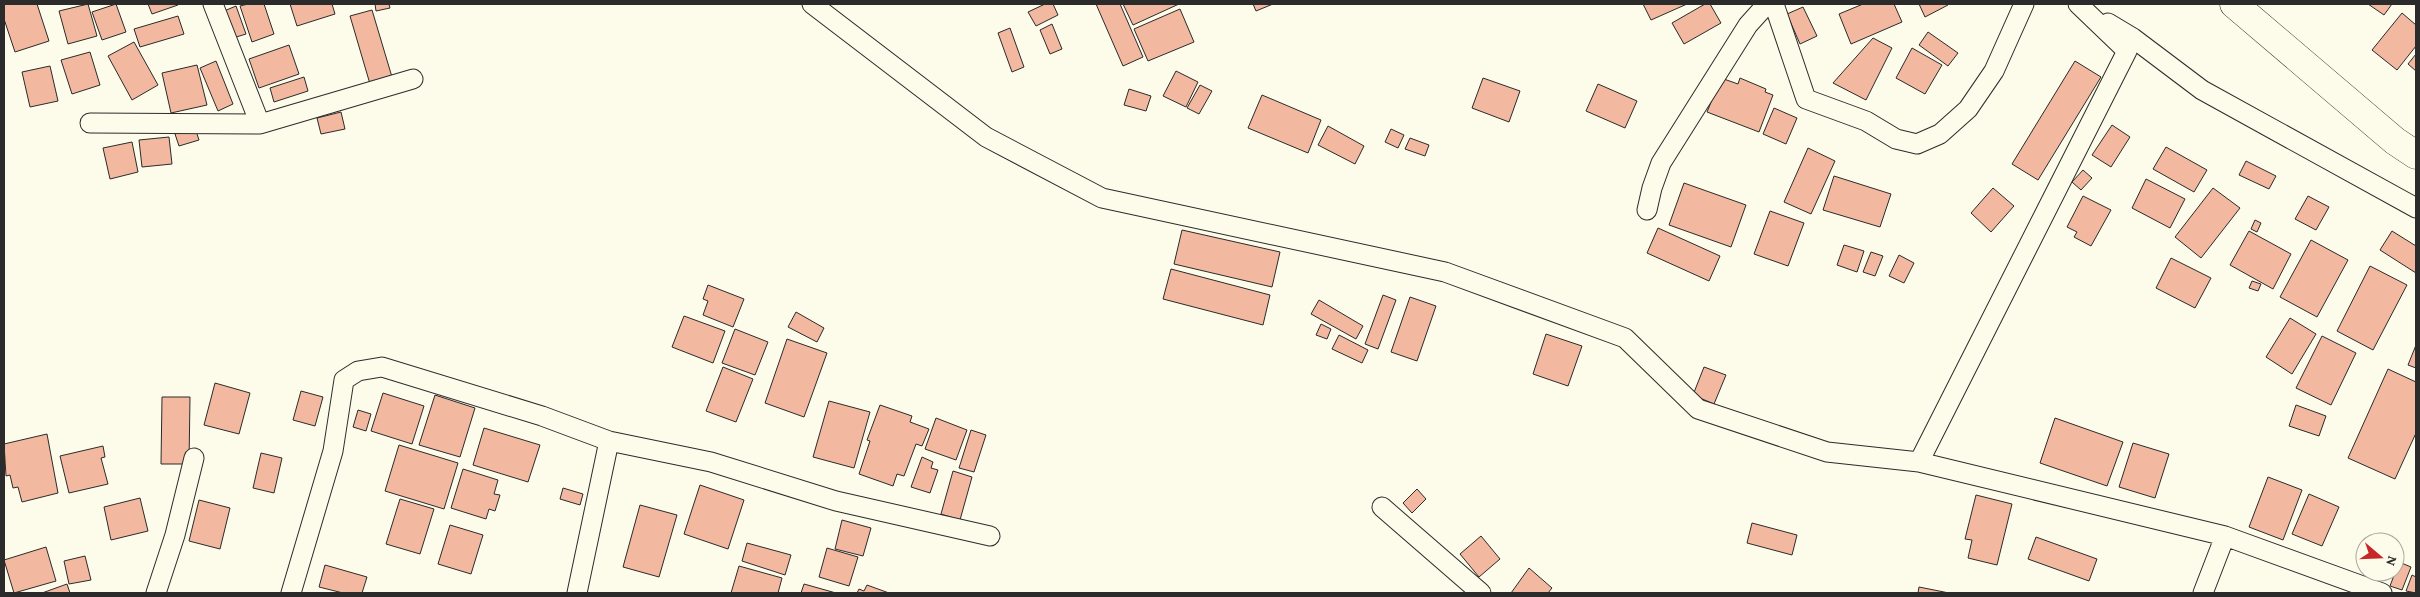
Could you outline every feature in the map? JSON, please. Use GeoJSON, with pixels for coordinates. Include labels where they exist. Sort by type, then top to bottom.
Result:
{"type":"FeatureCollection","features":[{"type":"Feature","properties":{"kind":"main road"},"geometry":{"type":"LineString","coordinates":[[2234,4],[2395,141],[2416,156]]}},
{"type":"Feature","properties":{"kind":"street"},"geometry":{"type":"LineString","coordinates":[[213,4],[260,124]]}},
{"type":"Feature","properties":{"kind":"street"},"geometry":{"type":"LineString","coordinates":[[812,4],[986,137],[1102,198],[1444,272],[1625,338],[1698,409],[1827,452],[1919,462],[2225,536],[2382,593]]}},
{"type":"Feature","properties":{"kind":"street"},"geometry":{"type":"LineString","coordinates":[[1647,210],[1661,163],[1748,25],[1767,4]]}},
{"type":"Feature","properties":{"kind":"street"},"geometry":{"type":"LineString","coordinates":[[1774,4],[1806,99],[1866,121],[1896,139],[1917,144],[1940,134],[1968,109],[1994,71],[2024,4]]}},
{"type":"Feature","properties":{"kind":"street"},"geometry":{"type":"LineString","coordinates":[[1919,462],[2127,51],[2079,4]]}},
{"type":"Feature","properties":{"kind":"street"},"geometry":{"type":"LineString","coordinates":[[2079,4],[2133,38],[2202,90],[2416,208]]}},
{"type":"Feature","properties":{"kind":"street"},"geometry":{"type":"LineString","coordinates":[[90,123],[260,124],[413,79]]}},
{"type":"Feature","properties":{"kind":"street"},"geometry":{"type":"LineString","coordinates":[[291,593],[333,451],[344,380],[358,371],[382,367],[542,416],[609,441],[711,462],[836,501],[990,536]]}},
{"type":"Feature","properties":{"kind":"street"},"geometry":{"type":"LineString","coordinates":[[578,593],[609,441]]}},
{"type":"Feature","properties":{"kind":"street"},"geometry":{"type":"LineString","coordinates":[[156,593],[175,535],[194,458]]}},
{"type":"Feature","properties":{"kind":"street"},"geometry":{"type":"LineString","coordinates":[[1382,507],[1481,593]]}},
{"type":"Feature","properties":{"kind":"street"},"geometry":{"type":"LineString","coordinates":[[2202,593],[2225,536]]}},
{"type":"Feature","properties":{"kind":"building"},"geometry":{"type":"Polygon","coordinates":[[[4,4],[37,4],[49,41],[15,52],[4,19],[4,4]]]}},
{"type":"Feature","properties":{"kind":"building"},"geometry":{"type":"Polygon","coordinates":[[[88,4],[97,36],[68,44],[59,11],[88,4]]]}},
{"type":"Feature","properties":{"kind":"building"},"geometry":{"type":"Polygon","coordinates":[[[116,4],[126,32],[102,40],[92,12],[116,4]]]}},
{"type":"Feature","properties":{"kind":"building"},"geometry":{"type":"Polygon","coordinates":[[[148,4],[177,4],[178,5],[152,14],[148,4]]]}},
{"type":"Feature","properties":{"kind":"building"},"geometry":{"type":"Polygon","coordinates":[[[264,4],[274,34],[252,42],[240,6],[264,4]]]}},
{"type":"Feature","properties":{"kind":"building"},"geometry":{"type":"Polygon","coordinates":[[[290,4],[332,4],[335,14],[297,26],[290,4]]]}},
{"type":"Feature","properties":{"kind":"building"},"geometry":{"type":"Polygon","coordinates":[[[375,4],[389,4],[390,8],[376,11],[375,4]]]}},
{"type":"Feature","properties":{"kind":"building"},"geometry":{"type":"Polygon","coordinates":[[[1045,4],[1053,4],[1058,15],[1036,26],[1028,12],[1045,4]]]}},
{"type":"Feature","properties":{"kind":"building"},"geometry":{"type":"Polygon","coordinates":[[[1096,4],[1120,4],[1143,57],[1123,66],[1096,4]]]}},
{"type":"Feature","properties":{"kind":"building"},"geometry":{"type":"Polygon","coordinates":[[[1123,4],[1179,4],[1133,25],[1123,4]]]}},
{"type":"Feature","properties":{"kind":"building"},"geometry":{"type":"Polygon","coordinates":[[[1253,4],[1273,4],[1256,11],[1253,4]]]}},
{"type":"Feature","properties":{"kind":"building"},"geometry":{"type":"Polygon","coordinates":[[[1643,4],[1687,4],[1651,20],[1643,4]]]}},
{"type":"Feature","properties":{"kind":"building"},"geometry":{"type":"Polygon","coordinates":[[[1705,4],[1710,4],[1721,23],[1684,44],[1672,23],[1705,4]]]}},
{"type":"Feature","properties":{"kind":"building"},"geometry":{"type":"Polygon","coordinates":[[[1863,4],[1894,4],[1902,22],[1851,44],[1839,14],[1863,4]]]}},
{"type":"Feature","properties":{"kind":"building"},"geometry":{"type":"Polygon","coordinates":[[[1919,4],[1947,4],[1948,5],[1925,17],[1919,4]]]}},
{"type":"Feature","properties":{"kind":"building"},"geometry":{"type":"Polygon","coordinates":[[[2368,4],[2392,4],[2384,15],[2368,4]]]}},
{"type":"Feature","properties":{"kind":"building"},"geometry":{"type":"Polygon","coordinates":[[[236,6],[246,34],[233,38],[224,11],[236,6]]]}},
{"type":"Feature","properties":{"kind":"building"},"geometry":{"type":"Polygon","coordinates":[[[1803,7],[1817,36],[1800,44],[1787,14],[1803,7]]]}},
{"type":"Feature","properties":{"kind":"building"},"geometry":{"type":"Polygon","coordinates":[[[1180,9],[1194,42],[1148,61],[1134,29],[1180,9]]]}},
{"type":"Feature","properties":{"kind":"building"},"geometry":{"type":"Polygon","coordinates":[[[372,10],[392,77],[370,84],[350,16],[372,10]]]}},
{"type":"Feature","properties":{"kind":"building"},"geometry":{"type":"Polygon","coordinates":[[[2402,13],[2416,25],[2416,46],[2397,70],[2372,50],[2402,13]]]}},
{"type":"Feature","properties":{"kind":"building"},"geometry":{"type":"Polygon","coordinates":[[[178,16],[184,34],[140,47],[134,29],[178,16]]]}},
{"type":"Feature","properties":{"kind":"building"},"geometry":{"type":"Polygon","coordinates":[[[1052,24],[1062,49],[1050,54],[1040,30],[1052,24]]]}},
{"type":"Feature","properties":{"kind":"building"},"geometry":{"type":"Polygon","coordinates":[[[1010,28],[1024,67],[1012,72],[998,33],[1010,28]]]}},
{"type":"Feature","properties":{"kind":"building"},"geometry":{"type":"Polygon","coordinates":[[[1928,32],[1958,53],[1948,66],[1919,45],[1928,32]]]}},
{"type":"Feature","properties":{"kind":"building"},"geometry":{"type":"Polygon","coordinates":[[[1873,38],[1892,48],[1866,100],[1833,83],[1873,38]]]}},
{"type":"Feature","properties":{"kind":"building"},"geometry":{"type":"Polygon","coordinates":[[[134,42],[158,85],[132,100],[108,56],[134,42]]]}},
{"type":"Feature","properties":{"kind":"building"},"geometry":{"type":"Polygon","coordinates":[[[289,45],[299,74],[259,88],[249,59],[289,45]]]}},
{"type":"Feature","properties":{"kind":"building"},"geometry":{"type":"Polygon","coordinates":[[[1912,48],[1942,65],[1925,94],[1896,78],[1912,48]]]}},
{"type":"Feature","properties":{"kind":"building"},"geometry":{"type":"Polygon","coordinates":[[[90,52],[100,85],[72,94],[61,60],[90,52]]]}},
{"type":"Feature","properties":{"kind":"building"},"geometry":{"type":"Polygon","coordinates":[[[2416,54],[2416,71],[2408,64],[2416,54]]]}},
{"type":"Feature","properties":{"kind":"building"},"geometry":{"type":"Polygon","coordinates":[[[216,61],[233,104],[218,111],[200,68],[216,61]]]}},
{"type":"Feature","properties":{"kind":"building"},"geometry":{"type":"Polygon","coordinates":[[[2075,61],[2101,77],[2038,180],[2012,164],[2075,61]]]}},
{"type":"Feature","properties":{"kind":"building"},"geometry":{"type":"Polygon","coordinates":[[[197,65],[207,105],[171,113],[162,73],[197,65]]]}},
{"type":"Feature","properties":{"kind":"building"},"geometry":{"type":"Polygon","coordinates":[[[50,66],[58,101],[30,107],[22,72],[50,66]]]}},
{"type":"Feature","properties":{"kind":"building"},"geometry":{"type":"Polygon","coordinates":[[[1176,71],[1198,82],[1186,107],[1163,96],[1176,71]]]}},
{"type":"Feature","properties":{"kind":"building"},"geometry":{"type":"Polygon","coordinates":[[[304,77],[308,91],[274,102],[270,88],[304,77]]]}},
{"type":"Feature","properties":{"kind":"building"},"geometry":{"type":"Polygon","coordinates":[[[1483,78],[1520,91],[1509,122],[1472,108],[1483,78]]]}},
{"type":"Feature","properties":{"kind":"building"},"geometry":{"type":"Polygon","coordinates":[[[1721,78],[1738,84],[1740,78],[1766,89],[1765,92],[1773,95],[1759,132],[1707,112],[1721,78]]]}},
{"type":"Feature","properties":{"kind":"building"},"geometry":{"type":"Polygon","coordinates":[[[1598,84],[1637,101],[1625,128],[1586,111],[1598,84]]]}},
{"type":"Feature","properties":{"kind":"building"},"geometry":{"type":"Polygon","coordinates":[[[1200,85],[1212,91],[1199,114],[1187,108],[1200,85]]]}},
{"type":"Feature","properties":{"kind":"building"},"geometry":{"type":"Polygon","coordinates":[[[1129,89],[1151,96],[1146,111],[1124,105],[1129,89]]]}},
{"type":"Feature","properties":{"kind":"building"},"geometry":{"type":"Polygon","coordinates":[[[1262,95],[1321,120],[1308,153],[1248,128],[1262,95]]]}},
{"type":"Feature","properties":{"kind":"building"},"geometry":{"type":"Polygon","coordinates":[[[1774,108],[1797,118],[1786,144],[1763,134],[1774,108]]]}},
{"type":"Feature","properties":{"kind":"building"},"geometry":{"type":"Polygon","coordinates":[[[341,112],[345,129],[321,134],[317,118],[341,112]]]}},
{"type":"Feature","properties":{"kind":"building"},"geometry":{"type":"Polygon","coordinates":[[[2112,125],[2130,137],[2111,167],[2092,155],[2112,125]]]}},
{"type":"Feature","properties":{"kind":"building"},"geometry":{"type":"Polygon","coordinates":[[[1328,126],[1364,146],[1355,164],[1318,145],[1328,126]]]}},
{"type":"Feature","properties":{"kind":"building"},"geometry":{"type":"Polygon","coordinates":[[[195,128],[199,140],[179,146],[175,134],[195,128]]]}},
{"type":"Feature","properties":{"kind":"building"},"geometry":{"type":"Polygon","coordinates":[[[1391,129],[1404,135],[1398,148],[1385,142],[1391,129]]]}},
{"type":"Feature","properties":{"kind":"building"},"geometry":{"type":"Polygon","coordinates":[[[169,137],[172,164],[142,167],[139,140],[169,137]]]}},
{"type":"Feature","properties":{"kind":"building"},"geometry":{"type":"Polygon","coordinates":[[[1410,138],[1429,145],[1425,156],[1405,149],[1410,138]]]}},
{"type":"Feature","properties":{"kind":"building"},"geometry":{"type":"Polygon","coordinates":[[[132,142],[138,172],[110,179],[103,148],[132,142]]]}},
{"type":"Feature","properties":{"kind":"building"},"geometry":{"type":"Polygon","coordinates":[[[2166,147],[2207,170],[2194,192],[2153,169],[2166,147]]]}},
{"type":"Feature","properties":{"kind":"building"},"geometry":{"type":"Polygon","coordinates":[[[1808,148],[1835,161],[1811,214],[1784,202],[1808,148]]]}},
{"type":"Feature","properties":{"kind":"building"},"geometry":{"type":"Polygon","coordinates":[[[2246,161],[2276,176],[2269,189],[2239,175],[2246,161]]]}},
{"type":"Feature","properties":{"kind":"building"},"geometry":{"type":"Polygon","coordinates":[[[2083,170],[2092,178],[2081,190],[2072,182],[2083,170]]]}},
{"type":"Feature","properties":{"kind":"building"},"geometry":{"type":"Polygon","coordinates":[[[1834,176],[1891,194],[1880,227],[1823,210],[1834,176]]]}},
{"type":"Feature","properties":{"kind":"building"},"geometry":{"type":"Polygon","coordinates":[[[2146,179],[2185,199],[2170,228],[2132,208],[2146,179]]]}},
{"type":"Feature","properties":{"kind":"building"},"geometry":{"type":"Polygon","coordinates":[[[1684,183],[1746,205],[1731,247],[1669,225],[1684,183]]]}},
{"type":"Feature","properties":{"kind":"building"},"geometry":{"type":"Polygon","coordinates":[[[1993,188],[2014,206],[1991,232],[1971,213],[1993,188]]]}},
{"type":"Feature","properties":{"kind":"building"},"geometry":{"type":"Polygon","coordinates":[[[2213,188],[2240,208],[2201,258],[2175,237],[2213,188]]]}},
{"type":"Feature","properties":{"kind":"building"},"geometry":{"type":"Polygon","coordinates":[[[2083,196],[2111,210],[2091,246],[2074,237],[2077,232],[2067,227],[2083,196]]]}},
{"type":"Feature","properties":{"kind":"building"},"geometry":{"type":"Polygon","coordinates":[[[2308,196],[2329,207],[2316,230],[2295,219],[2308,196]]]}},
{"type":"Feature","properties":{"kind":"building"},"geometry":{"type":"Polygon","coordinates":[[[1770,211],[1804,223],[1788,266],[1754,254],[1770,211]]]}},
{"type":"Feature","properties":{"kind":"building"},"geometry":{"type":"Polygon","coordinates":[[[2255,220],[2261,223],[2257,232],[2251,229],[2255,220]]]}},
{"type":"Feature","properties":{"kind":"building"},"geometry":{"type":"Polygon","coordinates":[[[1658,228],[1720,256],[1709,281],[1647,253],[1658,228]]]}},
{"type":"Feature","properties":{"kind":"building"},"geometry":{"type":"Polygon","coordinates":[[[1182,230],[1280,252],[1272,287],[1174,264],[1182,230]]]}},
{"type":"Feature","properties":{"kind":"building"},"geometry":{"type":"Polygon","coordinates":[[[2249,231],[2291,254],[2273,289],[2230,265],[2249,231]]]}},
{"type":"Feature","properties":{"kind":"building"},"geometry":{"type":"Polygon","coordinates":[[[2392,231],[2416,246],[2416,273],[2380,250],[2392,231]]]}},
{"type":"Feature","properties":{"kind":"building"},"geometry":{"type":"Polygon","coordinates":[[[2311,240],[2348,260],[2317,317],[2280,297],[2311,240]]]}},
{"type":"Feature","properties":{"kind":"building"},"geometry":{"type":"Polygon","coordinates":[[[1844,245],[1864,251],[1857,272],[1837,265],[1844,245]]]}},
{"type":"Feature","properties":{"kind":"building"},"geometry":{"type":"Polygon","coordinates":[[[1871,252],[1883,256],[1875,276],[1863,272],[1871,252]]]}},
{"type":"Feature","properties":{"kind":"building"},"geometry":{"type":"Polygon","coordinates":[[[1899,255],[1914,263],[1904,283],[1889,276],[1899,255]]]}},
{"type":"Feature","properties":{"kind":"building"},"geometry":{"type":"Polygon","coordinates":[[[2171,258],[2211,278],[2195,308],[2156,288],[2171,258]]]}},
{"type":"Feature","properties":{"kind":"building"},"geometry":{"type":"Polygon","coordinates":[[[2370,266],[2407,285],[2373,350],[2337,331],[2370,266]]]}},
{"type":"Feature","properties":{"kind":"building"},"geometry":{"type":"Polygon","coordinates":[[[1171,269],[1270,295],[1263,325],[1163,299],[1171,269]]]}},
{"type":"Feature","properties":{"kind":"building"},"geometry":{"type":"Polygon","coordinates":[[[2252,281],[2261,284],[2258,291],[2249,288],[2252,281]]]}},
{"type":"Feature","properties":{"kind":"building"},"geometry":{"type":"Polygon","coordinates":[[[708,285],[744,299],[733,327],[703,315],[708,301],[703,299],[708,285]]]}},
{"type":"Feature","properties":{"kind":"building"},"geometry":{"type":"Polygon","coordinates":[[[1383,295],[1396,300],[1378,349],[1365,344],[1383,295]]]}},
{"type":"Feature","properties":{"kind":"building"},"geometry":{"type":"Polygon","coordinates":[[[1410,297],[1436,306],[1417,361],[1391,352],[1410,297]]]}},
{"type":"Feature","properties":{"kind":"building"},"geometry":{"type":"Polygon","coordinates":[[[1319,300],[1363,326],[1356,339],[1311,314],[1319,300]]]}},
{"type":"Feature","properties":{"kind":"building"},"geometry":{"type":"Polygon","coordinates":[[[796,312],[824,328],[817,342],[788,327],[796,312]]]}},
{"type":"Feature","properties":{"kind":"building"},"geometry":{"type":"Polygon","coordinates":[[[684,316],[725,331],[713,363],[672,347],[684,316]]]}},
{"type":"Feature","properties":{"kind":"building"},"geometry":{"type":"Polygon","coordinates":[[[2290,318],[2316,334],[2292,374],[2266,357],[2290,318]]]}},
{"type":"Feature","properties":{"kind":"building"},"geometry":{"type":"Polygon","coordinates":[[[1321,324],[1331,329],[1327,339],[1316,335],[1321,324]]]}},
{"type":"Feature","properties":{"kind":"building"},"geometry":{"type":"Polygon","coordinates":[[[735,329],[768,342],[755,375],[722,363],[735,329]]]}},
{"type":"Feature","properties":{"kind":"building"},"geometry":{"type":"Polygon","coordinates":[[[1546,334],[1582,346],[1568,386],[1533,374],[1546,334]]]}},
{"type":"Feature","properties":{"kind":"building"},"geometry":{"type":"Polygon","coordinates":[[[1339,335],[1368,350],[1362,363],[1332,349],[1339,335]]]}},
{"type":"Feature","properties":{"kind":"building"},"geometry":{"type":"Polygon","coordinates":[[[2322,336],[2356,353],[2331,405],[2296,388],[2322,336]]]}},
{"type":"Feature","properties":{"kind":"building"},"geometry":{"type":"Polygon","coordinates":[[[787,339],[827,353],[804,417],[765,403],[787,339]]]}},
{"type":"Feature","properties":{"kind":"building"},"geometry":{"type":"Polygon","coordinates":[[[2416,345],[2416,368],[2408,365],[2416,345]]]}},
{"type":"Feature","properties":{"kind":"building"},"geometry":{"type":"Polygon","coordinates":[[[723,367],[753,379],[736,422],[706,411],[723,367]]]}},
{"type":"Feature","properties":{"kind":"building"},"geometry":{"type":"Polygon","coordinates":[[[1704,367],[1726,375],[1714,404],[1693,395],[1704,367]]]}},
{"type":"Feature","properties":{"kind":"building"},"geometry":{"type":"Polygon","coordinates":[[[2388,369],[2416,382],[2416,433],[2395,479],[2348,458],[2388,369]]]}},
{"type":"Feature","properties":{"kind":"building"},"geometry":{"type":"Polygon","coordinates":[[[215,383],[250,393],[239,434],[204,425],[215,383]]]}},
{"type":"Feature","properties":{"kind":"building"},"geometry":{"type":"Polygon","coordinates":[[[301,391],[323,397],[315,426],[293,420],[301,391]]]}},
{"type":"Feature","properties":{"kind":"building"},"geometry":{"type":"Polygon","coordinates":[[[383,393],[424,406],[412,444],[371,431],[383,393]]]}},
{"type":"Feature","properties":{"kind":"building"},"geometry":{"type":"Polygon","coordinates":[[[435,395],[475,408],[460,457],[419,445],[435,395]]]}},
{"type":"Feature","properties":{"kind":"building"},"geometry":{"type":"Polygon","coordinates":[[[162,397],[190,397],[189,464],[161,464],[162,397]]]}},
{"type":"Feature","properties":{"kind":"building"},"geometry":{"type":"Polygon","coordinates":[[[829,401],[870,412],[854,468],[813,457],[829,401]]]}},
{"type":"Feature","properties":{"kind":"building"},"geometry":{"type":"Polygon","coordinates":[[[880,405],[912,416],[910,422],[929,429],[922,446],[916,444],[904,476],[897,474],[893,486],[859,474],[870,441],[867,440],[880,405]]]}},
{"type":"Feature","properties":{"kind":"building"},"geometry":{"type":"Polygon","coordinates":[[[2296,405],[2326,416],[2319,436],[2289,426],[2296,405]]]}},
{"type":"Feature","properties":{"kind":"building"},"geometry":{"type":"Polygon","coordinates":[[[358,410],[371,414],[366,431],[353,427],[358,410]]]}},
{"type":"Feature","properties":{"kind":"building"},"geometry":{"type":"Polygon","coordinates":[[[936,418],[967,430],[956,460],[925,449],[936,418]]]}},
{"type":"Feature","properties":{"kind":"building"},"geometry":{"type":"Polygon","coordinates":[[[2055,418],[2123,442],[2107,486],[2040,463],[2055,418]]]}},
{"type":"Feature","properties":{"kind":"building"},"geometry":{"type":"Polygon","coordinates":[[[484,428],[540,445],[528,482],[473,465],[484,428]]]}},
{"type":"Feature","properties":{"kind":"building"},"geometry":{"type":"Polygon","coordinates":[[[971,430],[986,435],[974,472],[959,468],[971,430]]]}},
{"type":"Feature","properties":{"kind":"building"},"geometry":{"type":"Polygon","coordinates":[[[47,434],[58,493],[22,502],[18,487],[13,488],[10,475],[6,476],[4,444],[47,434]]]}},
{"type":"Feature","properties":{"kind":"building"},"geometry":{"type":"Polygon","coordinates":[[[2133,443],[2169,454],[2155,498],[2119,487],[2133,443]]]}},
{"type":"Feature","properties":{"kind":"building"},"geometry":{"type":"Polygon","coordinates":[[[399,445],[458,463],[444,509],[385,491],[399,445]]]}},
{"type":"Feature","properties":{"kind":"building"},"geometry":{"type":"Polygon","coordinates":[[[103,446],[105,457],[101,458],[108,484],[69,493],[60,456],[103,446]]]}},
{"type":"Feature","properties":{"kind":"building"},"geometry":{"type":"Polygon","coordinates":[[[261,453],[282,458],[274,493],[253,488],[261,453]]]}},
{"type":"Feature","properties":{"kind":"building"},"geometry":{"type":"Polygon","coordinates":[[[922,457],[933,462],[931,468],[938,470],[930,493],[911,487],[922,457]]]}},
{"type":"Feature","properties":{"kind":"building"},"geometry":{"type":"Polygon","coordinates":[[[463,469],[498,480],[494,494],[500,495],[495,511],[489,509],[486,519],[451,508],[463,469]]]}},
{"type":"Feature","properties":{"kind":"building"},"geometry":{"type":"Polygon","coordinates":[[[953,471],[972,477],[960,520],[941,514],[953,471]]]}},
{"type":"Feature","properties":{"kind":"building"},"geometry":{"type":"Polygon","coordinates":[[[2268,477],[2302,490],[2283,540],[2249,527],[2268,477]]]}},
{"type":"Feature","properties":{"kind":"building"},"geometry":{"type":"Polygon","coordinates":[[[700,485],[744,500],[728,549],[684,534],[700,485]]]}},
{"type":"Feature","properties":{"kind":"building"},"geometry":{"type":"Polygon","coordinates":[[[563,488],[583,494],[580,505],[560,499],[563,488]]]}},
{"type":"Feature","properties":{"kind":"building"},"geometry":{"type":"Polygon","coordinates":[[[1417,489],[1426,499],[1412,513],[1403,503],[1417,489]]]}},
{"type":"Feature","properties":{"kind":"building"},"geometry":{"type":"Polygon","coordinates":[[[2309,494],[2339,507],[2322,546],[2292,534],[2309,494]]]}},
{"type":"Feature","properties":{"kind":"building"},"geometry":{"type":"Polygon","coordinates":[[[1976,495],[2012,504],[1997,565],[1968,558],[1972,540],[1965,539],[1976,495]]]}},
{"type":"Feature","properties":{"kind":"building"},"geometry":{"type":"Polygon","coordinates":[[[140,498],[148,531],[111,540],[104,507],[140,498]]]}},
{"type":"Feature","properties":{"kind":"building"},"geometry":{"type":"Polygon","coordinates":[[[400,499],[434,509],[420,554],[386,544],[400,499]]]}},
{"type":"Feature","properties":{"kind":"building"},"geometry":{"type":"Polygon","coordinates":[[[199,500],[230,508],[220,549],[189,541],[199,500]]]}},
{"type":"Feature","properties":{"kind":"building"},"geometry":{"type":"Polygon","coordinates":[[[640,505],[677,515],[659,577],[623,567],[640,505]]]}},
{"type":"Feature","properties":{"kind":"building"},"geometry":{"type":"Polygon","coordinates":[[[842,520],[871,528],[863,556],[835,549],[842,520]]]}},
{"type":"Feature","properties":{"kind":"building"},"geometry":{"type":"Polygon","coordinates":[[[1752,523],[1797,535],[1792,555],[1747,543],[1752,523]]]}},
{"type":"Feature","properties":{"kind":"building"},"geometry":{"type":"Polygon","coordinates":[[[450,525],[483,535],[471,574],[438,564],[450,525]]]}},
{"type":"Feature","properties":{"kind":"building"},"geometry":{"type":"Polygon","coordinates":[[[1481,536],[1500,559],[1479,577],[1460,554],[1481,536]]]}},
{"type":"Feature","properties":{"kind":"building"},"geometry":{"type":"Polygon","coordinates":[[[2036,537],[2097,559],[2089,581],[2028,559],[2036,537]]]}},
{"type":"Feature","properties":{"kind":"building"},"geometry":{"type":"Polygon","coordinates":[[[747,543],[791,555],[785,575],[742,561],[747,543]]]}},
{"type":"Feature","properties":{"kind":"building"},"geometry":{"type":"Polygon","coordinates":[[[46,547],[56,581],[14,593],[4,560],[46,547]]]}},
{"type":"Feature","properties":{"kind":"building"},"geometry":{"type":"Polygon","coordinates":[[[827,548],[858,557],[849,586],[819,577],[827,548]]]}},
{"type":"Feature","properties":{"kind":"building"},"geometry":{"type":"Polygon","coordinates":[[[85,556],[91,580],[69,584],[64,561],[85,556]]]}},
{"type":"Feature","properties":{"kind":"building"},"geometry":{"type":"Polygon","coordinates":[[[2405,564],[2411,567],[2402,590],[2390,586],[2392,582],[2405,582],[2405,564]]]}},
{"type":"Feature","properties":{"kind":"building"},"geometry":{"type":"Polygon","coordinates":[[[325,565],[367,577],[362,593],[343,593],[319,587],[325,565]]]}},
{"type":"Feature","properties":{"kind":"building"},"geometry":{"type":"Polygon","coordinates":[[[739,566],[782,578],[778,593],[731,593],[739,566]]]}},
{"type":"Feature","properties":{"kind":"building"},"geometry":{"type":"Polygon","coordinates":[[[1529,568],[1552,588],[1548,593],[1511,593],[1529,568]]]}},
{"type":"Feature","properties":{"kind":"building"},"geometry":{"type":"Polygon","coordinates":[[[2412,575],[2416,577],[2416,593],[2406,591],[2412,575]]]}},
{"type":"Feature","properties":{"kind":"building"},"geometry":{"type":"Polygon","coordinates":[[[67,584],[70,593],[42,593],[67,584]]]}},
{"type":"Feature","properties":{"kind":"building"},"geometry":{"type":"Polygon","coordinates":[[[804,584],[836,593],[801,593],[804,584]]]}},
{"type":"Feature","properties":{"kind":"building"},"geometry":{"type":"Polygon","coordinates":[[[867,585],[889,593],[857,593],[859,589],[864,591],[867,585]]]}},
{"type":"Feature","properties":{"kind":"building"},"geometry":{"type":"Polygon","coordinates":[[[1919,587],[1949,593],[1918,593],[1919,587]]]}}]}
